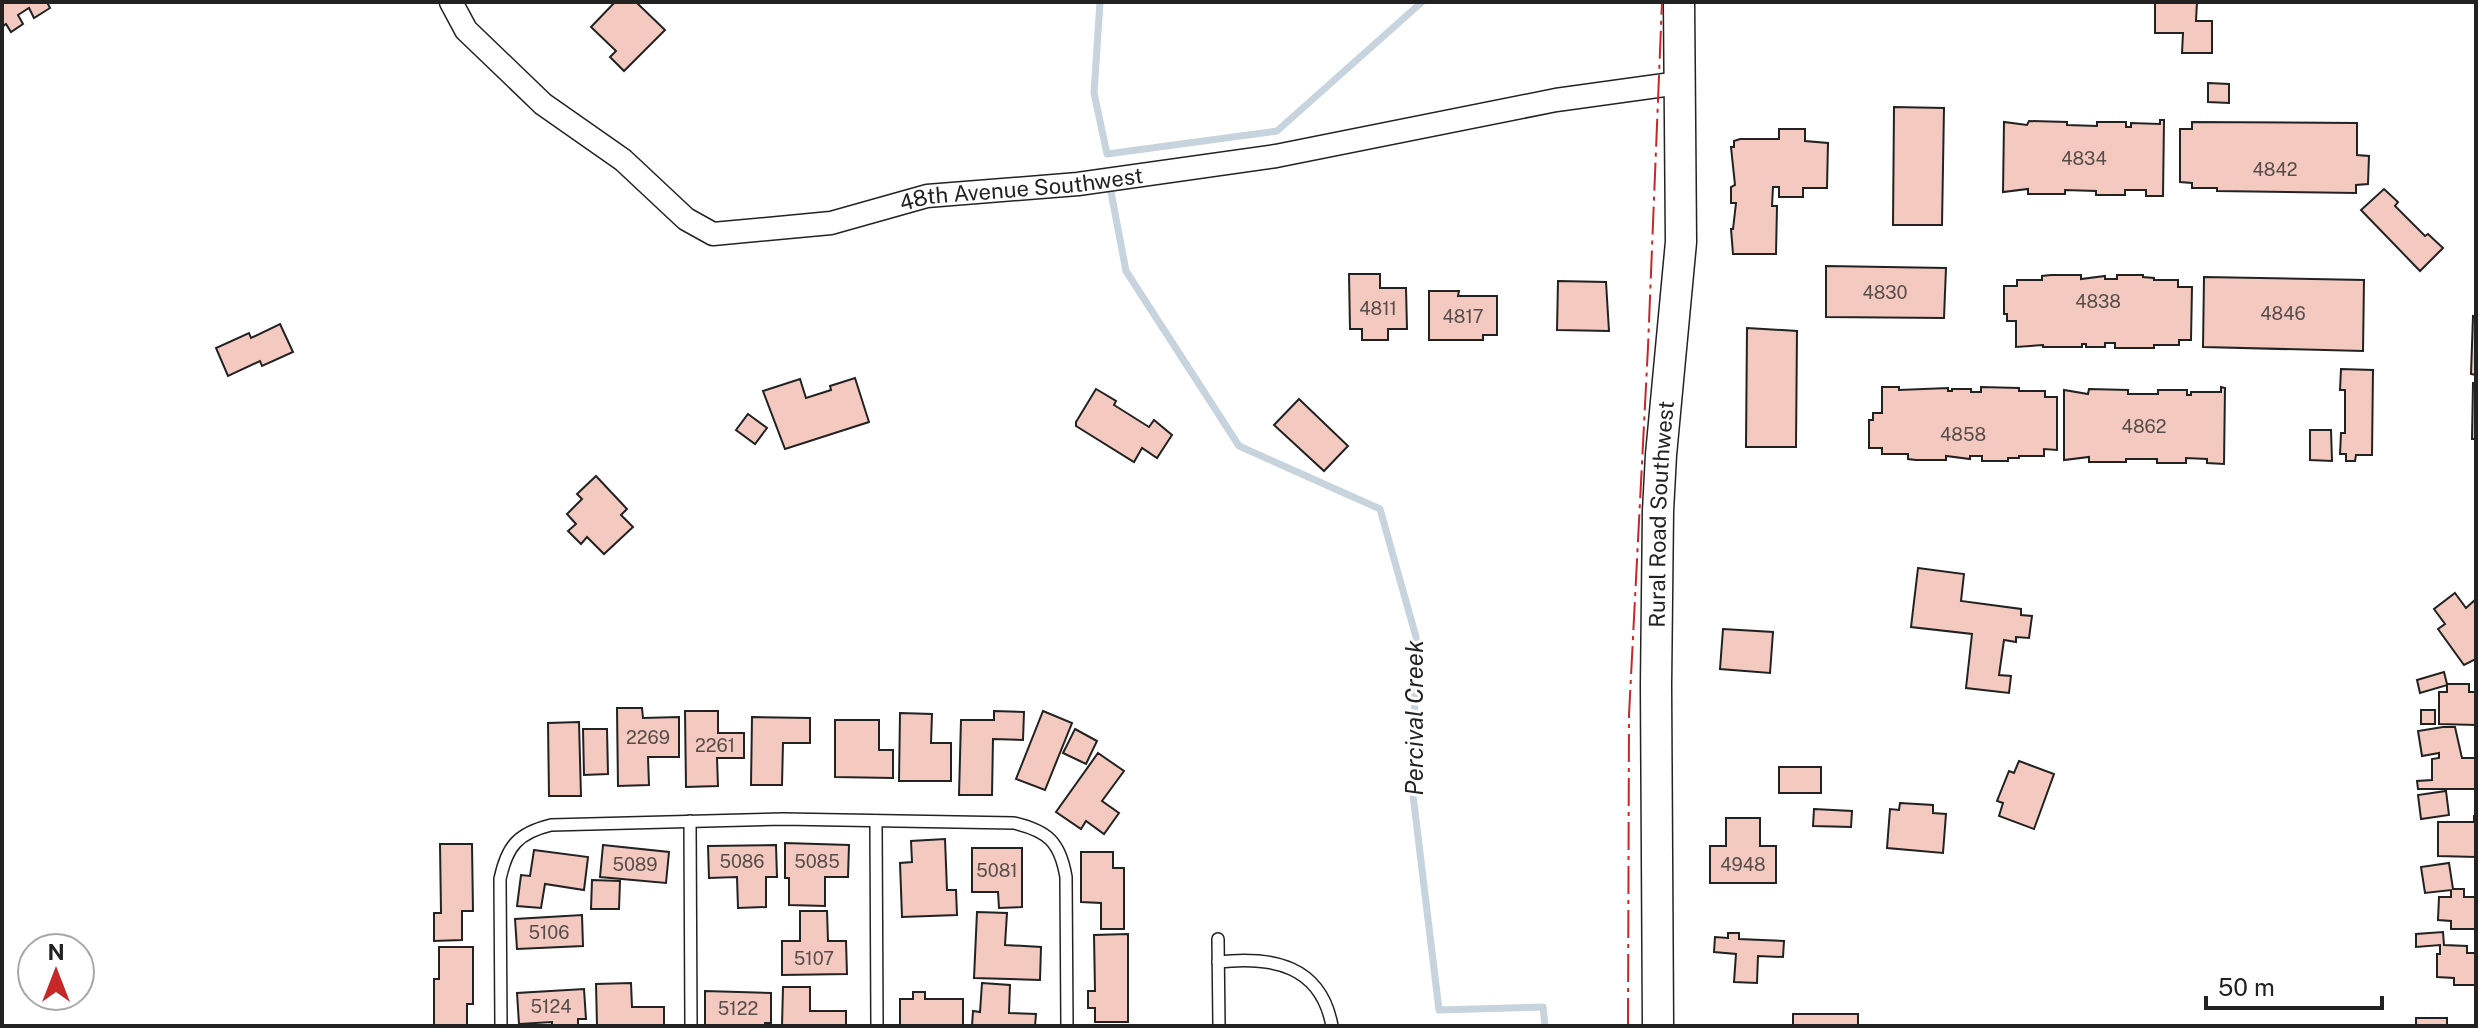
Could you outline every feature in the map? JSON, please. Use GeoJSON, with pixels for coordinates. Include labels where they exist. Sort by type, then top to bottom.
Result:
{"type":"FeatureCollection","features":[{"type":"Feature","properties":{"kind":"street","name":"48th Avenue Southwest"},"geometry":{"type":"LineString","coordinates":[[451,2],[466,30],[543,104],[623,160],[686,219],[713,234],[831,223],[927,196],[1078,184],[1276,156],[1541,103],[1679,83]]}},
{"type":"Feature","properties":{"kind":"street","name":"Rural Road Southwest"},"geometry":{"type":"LineString","coordinates":[[1658,1026],[1658,511],[1681,242],[1679,2]]}},
{"type":"Feature","properties":{"kind":"lane"},"geometry":{"type":"LineString","coordinates":[[690,821],[691,1026]]}},
{"type":"Feature","properties":{"kind":"lane"},"geometry":{"type":"LineString","coordinates":[[501,1026],[500,879],[504,859],[515,842],[532,830],[551,825],[690,821],[876,821],[1014,823],[1034,828],[1051,839],[1062,856],[1066,877],[1067,1026]]}},
{"type":"Feature","properties":{"kind":"lane"},"geometry":{"type":"LineString","coordinates":[[876,821],[877,1026]]}},
{"type":"Feature","properties":{"kind":"lane"},"geometry":{"type":"LineString","coordinates":[[1218,939],[1219,1026]]}},
{"type":"Feature","properties":{"kind":"lane"},"geometry":{"type":"LineString","coordinates":[[1218,962],[1257,960],[1284,965],[1303,974],[1319,991],[1332,1026]]}},
{"type":"Feature","properties":{"kind":"building"},"geometry":{"type":"Polygon","coordinates":[[[2,2],[47,2],[50,8],[34,18],[29,8],[18,15],[23,24],[11,32],[6,24],[2,27],[2,2]]]}},
{"type":"Feature","properties":{"kind":"building"},"geometry":{"type":"Polygon","coordinates":[[[615,2],[636,2],[665,30],[624,71],[610,57],[616,51],[591,27],[615,2]]]}},
{"type":"Feature","properties":{"kind":"building"},"geometry":{"type":"Polygon","coordinates":[[[2155,2],[2197,2],[2196,21],[2212,21],[2212,53],[2182,53],[2183,33],[2155,33],[2155,2]]]}},
{"type":"Feature","properties":{"kind":"building"},"geometry":{"type":"Polygon","coordinates":[[[2208,83],[2229,84],[2229,103],[2208,102],[2208,83]]]}},
{"type":"Feature","properties":{"kind":"building"},"geometry":{"type":"Polygon","coordinates":[[[1894,107],[1944,108],[1942,225],[1893,225],[1894,107]]]}},
{"type":"Feature","properties":{"kind":"building"},"geometry":{"type":"Polygon","coordinates":[[[2160,120],[2164,120],[2163,196],[2146,196],[2146,190],[2125,190],[2125,195],[2096,195],[2096,191],[2065,190],[2065,194],[2028,194],[2028,189],[2003,192],[2004,122],[2027,125],[2029,121],[2067,122],[2067,125],[2097,126],[2097,122],[2126,122],[2126,127],[2131,127],[2131,123],[2160,124],[2160,120]]]}},
{"type":"Feature","properties":{"kind":"building"},"geometry":{"type":"Polygon","coordinates":[[[2192,122],[2357,123],[2357,155],[2369,156],[2368,184],[2356,185],[2356,193],[2192,188],[2192,183],[2180,182],[2180,129],[2192,129],[2192,122]]]}},
{"type":"Feature","properties":{"kind":"building"},"geometry":{"type":"Polygon","coordinates":[[[1779,129],[1805,129],[1805,141],[1828,143],[1827,188],[1803,188],[1803,197],[1779,197],[1779,187],[1773,187],[1772,206],[1777,206],[1776,254],[1733,254],[1731,229],[1736,203],[1731,203],[1731,187],[1735,185],[1731,147],[1734,147],[1734,141],[1740,139],[1779,139],[1779,129]]]}},
{"type":"Feature","properties":{"kind":"building"},"geometry":{"type":"Polygon","coordinates":[[[2384,189],[2398,202],[2395,206],[2425,236],[2428,234],[2443,248],[2420,271],[2361,210],[2384,189]]]}},
{"type":"Feature","properties":{"kind":"building"},"geometry":{"type":"Polygon","coordinates":[[[1826,266],[1946,268],[1944,318],[1826,317],[1826,266]]]}},
{"type":"Feature","properties":{"kind":"building"},"geometry":{"type":"Polygon","coordinates":[[[1349,274],[1380,274],[1380,288],[1406,288],[1407,329],[1388,329],[1388,340],[1362,340],[1362,329],[1350,329],[1349,274]]]}},
{"type":"Feature","properties":{"kind":"building"},"geometry":{"type":"Polygon","coordinates":[[[2117,275],[2143,275],[2154,280],[2178,280],[2178,287],[2192,287],[2191,340],[2179,340],[2179,345],[2154,345],[2154,348],[2115,348],[2115,343],[2105,343],[2105,347],[2086,347],[2082,344],[2082,347],[2016,347],[2016,321],[2007,321],[2007,314],[2004,314],[2004,286],[2017,286],[2017,280],[2042,280],[2042,276],[2117,279],[2117,275]]]}},
{"type":"Feature","properties":{"kind":"building"},"geometry":{"type":"Polygon","coordinates":[[[2204,277],[2364,280],[2363,351],[2203,347],[2204,277]]]}},
{"type":"Feature","properties":{"kind":"building"},"geometry":{"type":"Polygon","coordinates":[[[1558,281],[1606,282],[1609,331],[1557,330],[1558,281]]]}},
{"type":"Feature","properties":{"kind":"building"},"geometry":{"type":"Polygon","coordinates":[[[1429,291],[1459,291],[1458,296],[1497,296],[1497,335],[1483,335],[1483,340],[1429,340],[1429,291]]]}},
{"type":"Feature","properties":{"kind":"building"},"geometry":{"type":"Polygon","coordinates":[[[2473,316],[2476,317],[2476,375],[2471,374],[2473,316]]]}},
{"type":"Feature","properties":{"kind":"building"},"geometry":{"type":"Polygon","coordinates":[[[280,324],[293,352],[262,366],[260,361],[228,376],[216,348],[249,333],[251,338],[280,324]]]}},
{"type":"Feature","properties":{"kind":"building"},"geometry":{"type":"Polygon","coordinates":[[[1747,328],[1797,331],[1796,447],[1746,447],[1747,328]]]}},
{"type":"Feature","properties":{"kind":"building"},"geometry":{"type":"Polygon","coordinates":[[[2341,369],[2373,370],[2372,455],[2356,455],[2355,461],[2346,461],[2346,454],[2340,454],[2341,433],[2345,433],[2345,390],[2340,390],[2341,369]]]}},
{"type":"Feature","properties":{"kind":"building"},"geometry":{"type":"Polygon","coordinates":[[[855,378],[869,422],[785,449],[763,391],[800,379],[806,398],[855,378]]]}},
{"type":"Feature","properties":{"kind":"building"},"geometry":{"type":"Polygon","coordinates":[[[2473,383],[2476,383],[2476,439],[2472,439],[2473,383]]]}},
{"type":"Feature","properties":{"kind":"building"},"geometry":{"type":"Polygon","coordinates":[[[1882,387],[1899,387],[1899,390],[1971,389],[1971,392],[1981,392],[1981,387],[2045,391],[2045,397],[2057,397],[2057,450],[2044,449],[2044,456],[2019,456],[2008,458],[2008,461],[1982,461],[1982,456],[1916,460],[1908,459],[1908,454],[1882,454],[1882,448],[1869,448],[1869,420],[1873,420],[1873,413],[1882,413],[1882,387]]]}},
{"type":"Feature","properties":{"kind":"building"},"geometry":{"type":"Polygon","coordinates":[[[2221,387],[2225,388],[2224,464],[2186,458],[2186,463],[2157,463],[2157,459],[2089,462],[2089,457],[2064,460],[2064,390],[2088,394],[2089,389],[2158,394],[2158,390],[2187,390],[2187,395],[2191,395],[2191,392],[2221,392],[2221,387]]]}},
{"type":"Feature","properties":{"kind":"building"},"geometry":{"type":"Polygon","coordinates":[[[1096,389],[1116,401],[1114,405],[1149,427],[1154,420],[1172,435],[1157,458],[1142,448],[1134,462],[1076,426],[1096,389]]]}},
{"type":"Feature","properties":{"kind":"building"},"geometry":{"type":"Polygon","coordinates":[[[1299,399],[1348,446],[1324,471],[1274,425],[1299,399]]]}},
{"type":"Feature","properties":{"kind":"building"},"geometry":{"type":"Polygon","coordinates":[[[748,414],[767,428],[755,444],[736,430],[748,414]]]}},
{"type":"Feature","properties":{"kind":"building"},"geometry":{"type":"Polygon","coordinates":[[[2310,430],[2331,430],[2332,461],[2310,460],[2310,430]]]}},
{"type":"Feature","properties":{"kind":"building"},"geometry":{"type":"Polygon","coordinates":[[[596,476],[627,509],[621,515],[633,527],[604,554],[587,537],[581,544],[568,531],[576,524],[567,514],[582,499],[577,494],[596,476]]]}},
{"type":"Feature","properties":{"kind":"building"},"geometry":{"type":"Polygon","coordinates":[[[1918,568],[1964,574],[1961,601],[2021,609],[2021,615],[2032,616],[2029,638],[2016,637],[2016,642],[2004,640],[1999,675],[2011,676],[2009,693],[1966,688],[1972,634],[1911,627],[1918,568]]]}},
{"type":"Feature","properties":{"kind":"building"},"geometry":{"type":"Polygon","coordinates":[[[2455,593],[2466,608],[2476,599],[2476,659],[2464,665],[2438,629],[2445,624],[2434,609],[2455,593]]]}},
{"type":"Feature","properties":{"kind":"building"},"geometry":{"type":"Polygon","coordinates":[[[1723,629],[1773,632],[1770,673],[1720,669],[1723,629]]]}},
{"type":"Feature","properties":{"kind":"building"},"geometry":{"type":"Polygon","coordinates":[[[2444,672],[2447,684],[2469,684],[2469,692],[2476,692],[2476,725],[2439,724],[2439,692],[2447,692],[2447,685],[2420,693],[2417,680],[2444,672]]]}},
{"type":"Feature","properties":{"kind":"building"},"geometry":{"type":"Polygon","coordinates":[[[617,708],[642,708],[643,718],[679,717],[679,757],[648,757],[649,785],[618,786],[617,708]]]}},
{"type":"Feature","properties":{"kind":"building"},"geometry":{"type":"Polygon","coordinates":[[[2421,710],[2435,710],[2435,724],[2421,724],[2421,710]]]}},
{"type":"Feature","properties":{"kind":"building"},"geometry":{"type":"Polygon","coordinates":[[[685,711],[718,711],[718,733],[744,733],[744,758],[717,758],[718,786],[686,787],[685,711]]]}},
{"type":"Feature","properties":{"kind":"building"},"geometry":{"type":"Polygon","coordinates":[[[994,711],[1024,712],[1023,740],[993,739],[992,795],[959,795],[961,720],[994,720],[994,711]]]}},
{"type":"Feature","properties":{"kind":"building"},"geometry":{"type":"Polygon","coordinates":[[[1043,711],[1072,723],[1045,790],[1016,779],[1043,711]]]}},
{"type":"Feature","properties":{"kind":"building"},"geometry":{"type":"Polygon","coordinates":[[[900,713],[932,714],[931,743],[951,743],[951,781],[899,781],[900,713]]]}},
{"type":"Feature","properties":{"kind":"building"},"geometry":{"type":"Polygon","coordinates":[[[752,717],[810,718],[810,743],[783,743],[782,785],[751,785],[752,717]]]}},
{"type":"Feature","properties":{"kind":"building"},"geometry":{"type":"Polygon","coordinates":[[[835,720],[879,720],[879,750],[893,750],[893,778],[835,777],[835,720]]]}},
{"type":"Feature","properties":{"kind":"building"},"geometry":{"type":"Polygon","coordinates":[[[579,722],[581,796],[549,796],[548,723],[579,722]]]}},
{"type":"Feature","properties":{"kind":"building"},"geometry":{"type":"Polygon","coordinates":[[[2455,727],[2462,758],[2476,758],[2476,789],[2418,789],[2417,781],[2432,780],[2432,759],[2439,758],[2439,753],[2422,756],[2418,731],[2455,727]]]}},
{"type":"Feature","properties":{"kind":"building"},"geometry":{"type":"Polygon","coordinates":[[[583,729],[607,729],[608,774],[584,775],[583,729]]]}},
{"type":"Feature","properties":{"kind":"building"},"geometry":{"type":"Polygon","coordinates":[[[1075,729],[1097,741],[1086,764],[1063,753],[1075,729]]]}},
{"type":"Feature","properties":{"kind":"building"},"geometry":{"type":"Polygon","coordinates":[[[1098,753],[1124,771],[1102,801],[1119,813],[1104,834],[1086,821],[1081,829],[1056,812],[1098,753]]]}},
{"type":"Feature","properties":{"kind":"building"},"geometry":{"type":"Polygon","coordinates":[[[2019,761],[2054,774],[2034,829],[1999,816],[2003,803],[1997,801],[2009,771],[2014,773],[2019,761]]]}},
{"type":"Feature","properties":{"kind":"building"},"geometry":{"type":"Polygon","coordinates":[[[1779,767],[1821,767],[1821,793],[1779,793],[1779,767]]]}},
{"type":"Feature","properties":{"kind":"building"},"geometry":{"type":"Polygon","coordinates":[[[2446,791],[2449,815],[2421,819],[2418,795],[2446,791]]]}},
{"type":"Feature","properties":{"kind":"building"},"geometry":{"type":"Polygon","coordinates":[[[1900,803],[1933,805],[1933,813],[1946,814],[1943,853],[1887,848],[1890,809],[1899,810],[1900,803]]]}},
{"type":"Feature","properties":{"kind":"building"},"geometry":{"type":"Polygon","coordinates":[[[1814,809],[1852,811],[1851,827],[1813,826],[1814,809]]]}},
{"type":"Feature","properties":{"kind":"building"},"geometry":{"type":"Polygon","coordinates":[[[2474,816],[2476,857],[2438,856],[2438,822],[2474,822],[2474,816]]]}},
{"type":"Feature","properties":{"kind":"building"},"geometry":{"type":"Polygon","coordinates":[[[1726,818],[1760,818],[1760,846],[1776,846],[1776,883],[1710,883],[1710,846],[1726,846],[1726,818]]]}},
{"type":"Feature","properties":{"kind":"building"},"geometry":{"type":"Polygon","coordinates":[[[945,839],[947,890],[956,890],[957,915],[902,917],[900,863],[912,862],[911,841],[945,839]]]}},
{"type":"Feature","properties":{"kind":"building"},"geometry":{"type":"Polygon","coordinates":[[[785,843],[849,845],[848,877],[825,877],[825,906],[789,905],[785,843]]]}},
{"type":"Feature","properties":{"kind":"building"},"geometry":{"type":"Polygon","coordinates":[[[440,844],[472,844],[473,911],[462,911],[462,940],[434,941],[434,913],[441,913],[440,844]]]}},
{"type":"Feature","properties":{"kind":"building"},"geometry":{"type":"Polygon","coordinates":[[[603,845],[669,852],[666,883],[600,877],[603,845]]]}},
{"type":"Feature","properties":{"kind":"building"},"geometry":{"type":"Polygon","coordinates":[[[776,845],[777,877],[766,877],[766,907],[738,908],[737,877],[709,878],[708,846],[776,845]]]}},
{"type":"Feature","properties":{"kind":"building"},"geometry":{"type":"Polygon","coordinates":[[[972,848],[1022,848],[1022,907],[999,908],[998,892],[972,892],[972,848]]]}},
{"type":"Feature","properties":{"kind":"building"},"geometry":{"type":"Polygon","coordinates":[[[534,850],[588,857],[584,890],[545,884],[541,908],[517,906],[521,875],[530,876],[534,850]]]}},
{"type":"Feature","properties":{"kind":"building"},"geometry":{"type":"Polygon","coordinates":[[[1081,852],[1113,852],[1113,868],[1124,868],[1124,929],[1101,929],[1101,903],[1081,902],[1081,852]]]}},
{"type":"Feature","properties":{"kind":"building"},"geometry":{"type":"Polygon","coordinates":[[[2449,863],[2453,889],[2464,889],[2464,897],[2476,897],[2476,929],[2451,929],[2451,921],[2438,920],[2439,897],[2451,897],[2451,890],[2425,893],[2421,867],[2449,863]]]}},
{"type":"Feature","properties":{"kind":"building"},"geometry":{"type":"Polygon","coordinates":[[[592,880],[620,881],[619,909],[591,909],[592,880]]]}},
{"type":"Feature","properties":{"kind":"building"},"geometry":{"type":"Polygon","coordinates":[[[800,911],[827,911],[828,941],[846,941],[847,974],[782,975],[782,941],[800,941],[800,911]]]}},
{"type":"Feature","properties":{"kind":"building"},"geometry":{"type":"Polygon","coordinates":[[[977,912],[1007,913],[1005,945],[1041,947],[1040,980],[974,978],[977,912]]]}},
{"type":"Feature","properties":{"kind":"building"},"geometry":{"type":"Polygon","coordinates":[[[582,915],[583,946],[517,949],[515,919],[582,915]]]}},
{"type":"Feature","properties":{"kind":"building"},"geometry":{"type":"Polygon","coordinates":[[[2443,932],[2444,945],[2467,946],[2467,953],[2476,953],[2476,985],[2454,985],[2454,978],[2437,977],[2440,945],[2416,947],[2416,934],[2443,932]]]}},
{"type":"Feature","properties":{"kind":"building"},"geometry":{"type":"Polygon","coordinates":[[[1728,933],[1739,933],[1739,939],[1784,941],[1783,957],[1758,956],[1757,983],[1734,982],[1736,954],[1714,952],[1715,937],[1728,938],[1728,933]]]}},
{"type":"Feature","properties":{"kind":"building"},"geometry":{"type":"Polygon","coordinates":[[[1128,934],[1128,1022],[1095,1022],[1095,1008],[1088,1008],[1088,991],[1095,991],[1094,935],[1128,934]]]}},
{"type":"Feature","properties":{"kind":"building"},"geometry":{"type":"Polygon","coordinates":[[[439,947],[473,947],[473,1004],[467,1004],[467,1026],[434,1026],[434,979],[439,979],[439,947]]]}},
{"type":"Feature","properties":{"kind":"building"},"geometry":{"type":"Polygon","coordinates":[[[631,983],[632,1007],[664,1007],[664,1026],[597,1026],[596,984],[631,983]]]}},
{"type":"Feature","properties":{"kind":"building"},"geometry":{"type":"Polygon","coordinates":[[[982,983],[1010,985],[1009,1013],[1036,1014],[1035,1026],[972,1026],[973,1011],[980,1012],[982,983]]]}},
{"type":"Feature","properties":{"kind":"building"},"geometry":{"type":"Polygon","coordinates":[[[783,987],[810,987],[810,1011],[846,1011],[846,1026],[782,1026],[783,987]]]}},
{"type":"Feature","properties":{"kind":"building"},"geometry":{"type":"Polygon","coordinates":[[[584,989],[586,1019],[578,1019],[578,1026],[552,1026],[552,1022],[519,1024],[517,993],[584,989]]]}},
{"type":"Feature","properties":{"kind":"building"},"geometry":{"type":"Polygon","coordinates":[[[705,991],[771,993],[771,1023],[765,1023],[765,1026],[705,1025],[705,991]]]}},
{"type":"Feature","properties":{"kind":"building"},"geometry":{"type":"Polygon","coordinates":[[[913,992],[925,992],[925,999],[963,999],[963,1026],[900,1026],[900,999],[913,999],[913,992]]]}},
{"type":"Feature","properties":{"kind":"building"},"geometry":{"type":"Polygon","coordinates":[[[1793,1014],[1858,1014],[1858,1026],[1793,1026],[1793,1014]]]}},
{"type":"Feature","properties":{"kind":"building"},"geometry":{"type":"Polygon","coordinates":[[[2416,1018],[2447,1018],[2447,1026],[2416,1026],[2416,1018]]]}},
{"type":"Feature","properties":{"kind":"waterway"},"geometry":{"type":"LineString","coordinates":[[1100,2],[1094,93],[1107,154],[1277,131],[1422,2]]}},
{"type":"Feature","properties":{"kind":"waterway","name":"Percival Creek"},"geometry":{"type":"LineString","coordinates":[[1111,192],[1126,271],[1239,446],[1380,509],[1416,637],[1413,795],[1439,1010],[1543,1007],[1545,1026]]}},
{"type":"Feature","properties":{"kind":"power"},"geometry":{"type":"LineString","coordinates":[[1628,1026],[1629,715],[1662,2]]}}]}
